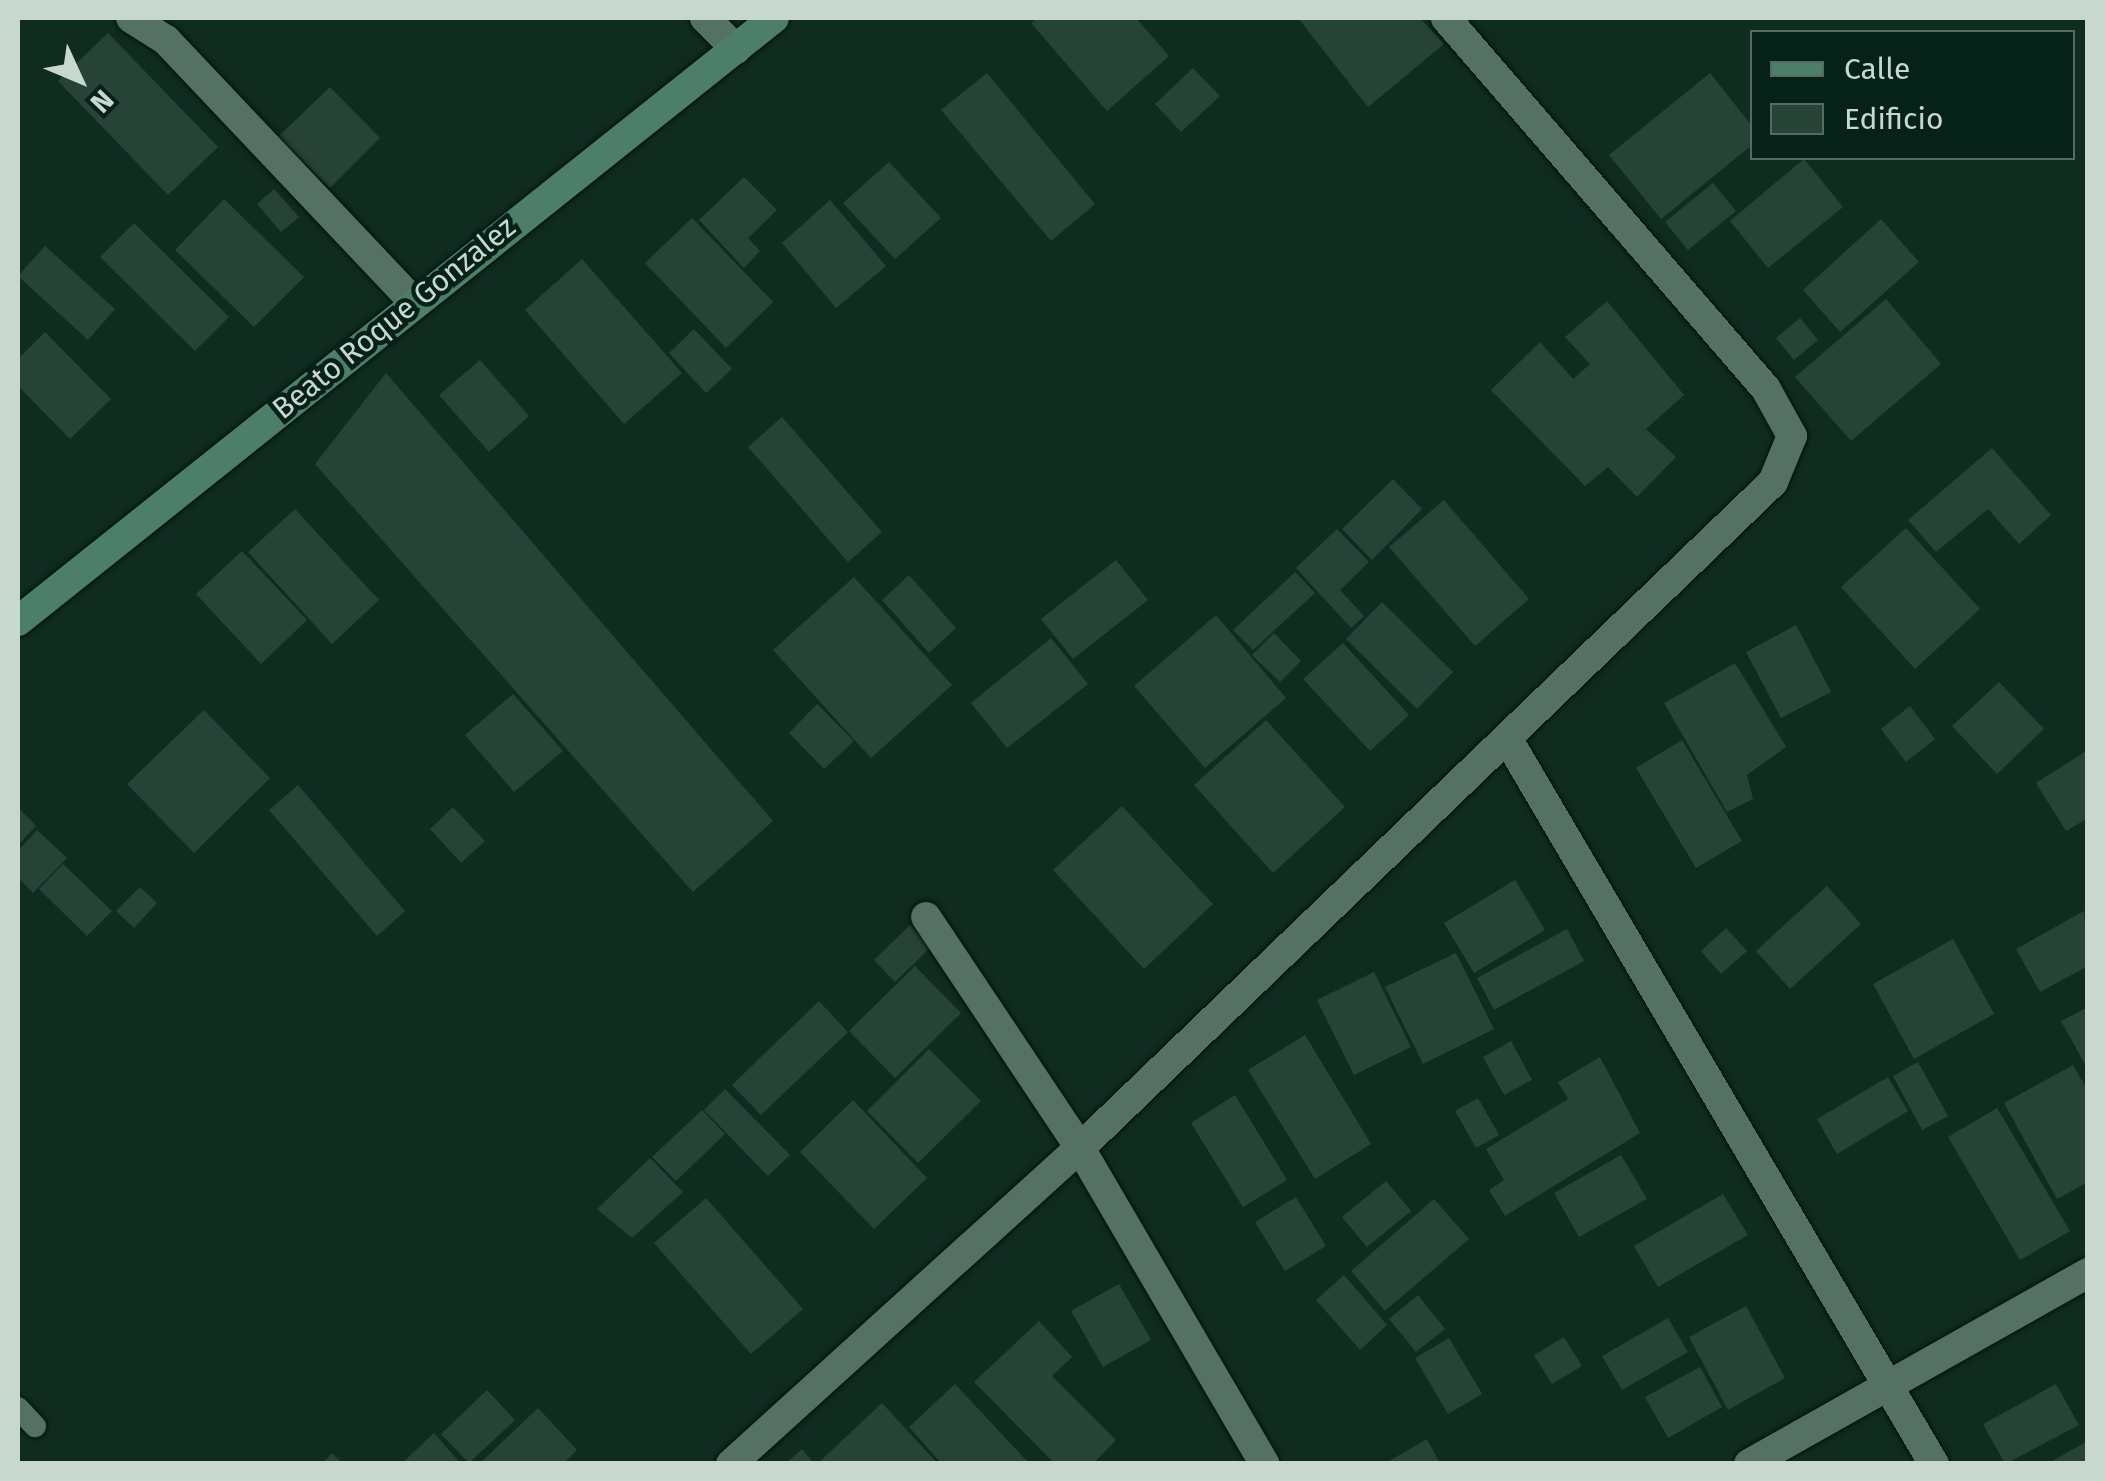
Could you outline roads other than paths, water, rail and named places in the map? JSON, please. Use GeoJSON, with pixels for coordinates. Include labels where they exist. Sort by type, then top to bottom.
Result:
{"type":"FeatureCollection","features":[{"type":"Feature","properties":{"kind":"street"},"geometry":{"type":"LineString","coordinates":[[131,18],[166,40],[413,301]]}},
{"type":"Feature","properties":{"kind":"street"},"geometry":{"type":"LineString","coordinates":[[705,18],[736,49]]}},
{"type":"Feature","properties":{"kind":"street","name":"Beato Roque Gonzalez"},"geometry":{"type":"LineString","coordinates":[[18,621],[413,301],[774,18]]}},
{"type":"Feature","properties":{"kind":"street"},"geometry":{"type":"LineString","coordinates":[[731,1464],[1080,1148],[1774,482],[1792,436],[1766,389],[1446,18]]}},
{"type":"Feature","properties":{"kind":"street"},"geometry":{"type":"LineString","coordinates":[[1507,738],[1934,1464]]}},
{"type":"Feature","properties":{"kind":"street"},"geometry":{"type":"LineString","coordinates":[[926,917],[1080,1148],[1265,1464]]}},
{"type":"Feature","properties":{"kind":"street"},"geometry":{"type":"LineString","coordinates":[[1749,1464],[2088,1273]]}},
{"type":"Feature","properties":{"kind":"lane"},"geometry":{"type":"LineString","coordinates":[[18,1408],[35,1426]]}}]}
